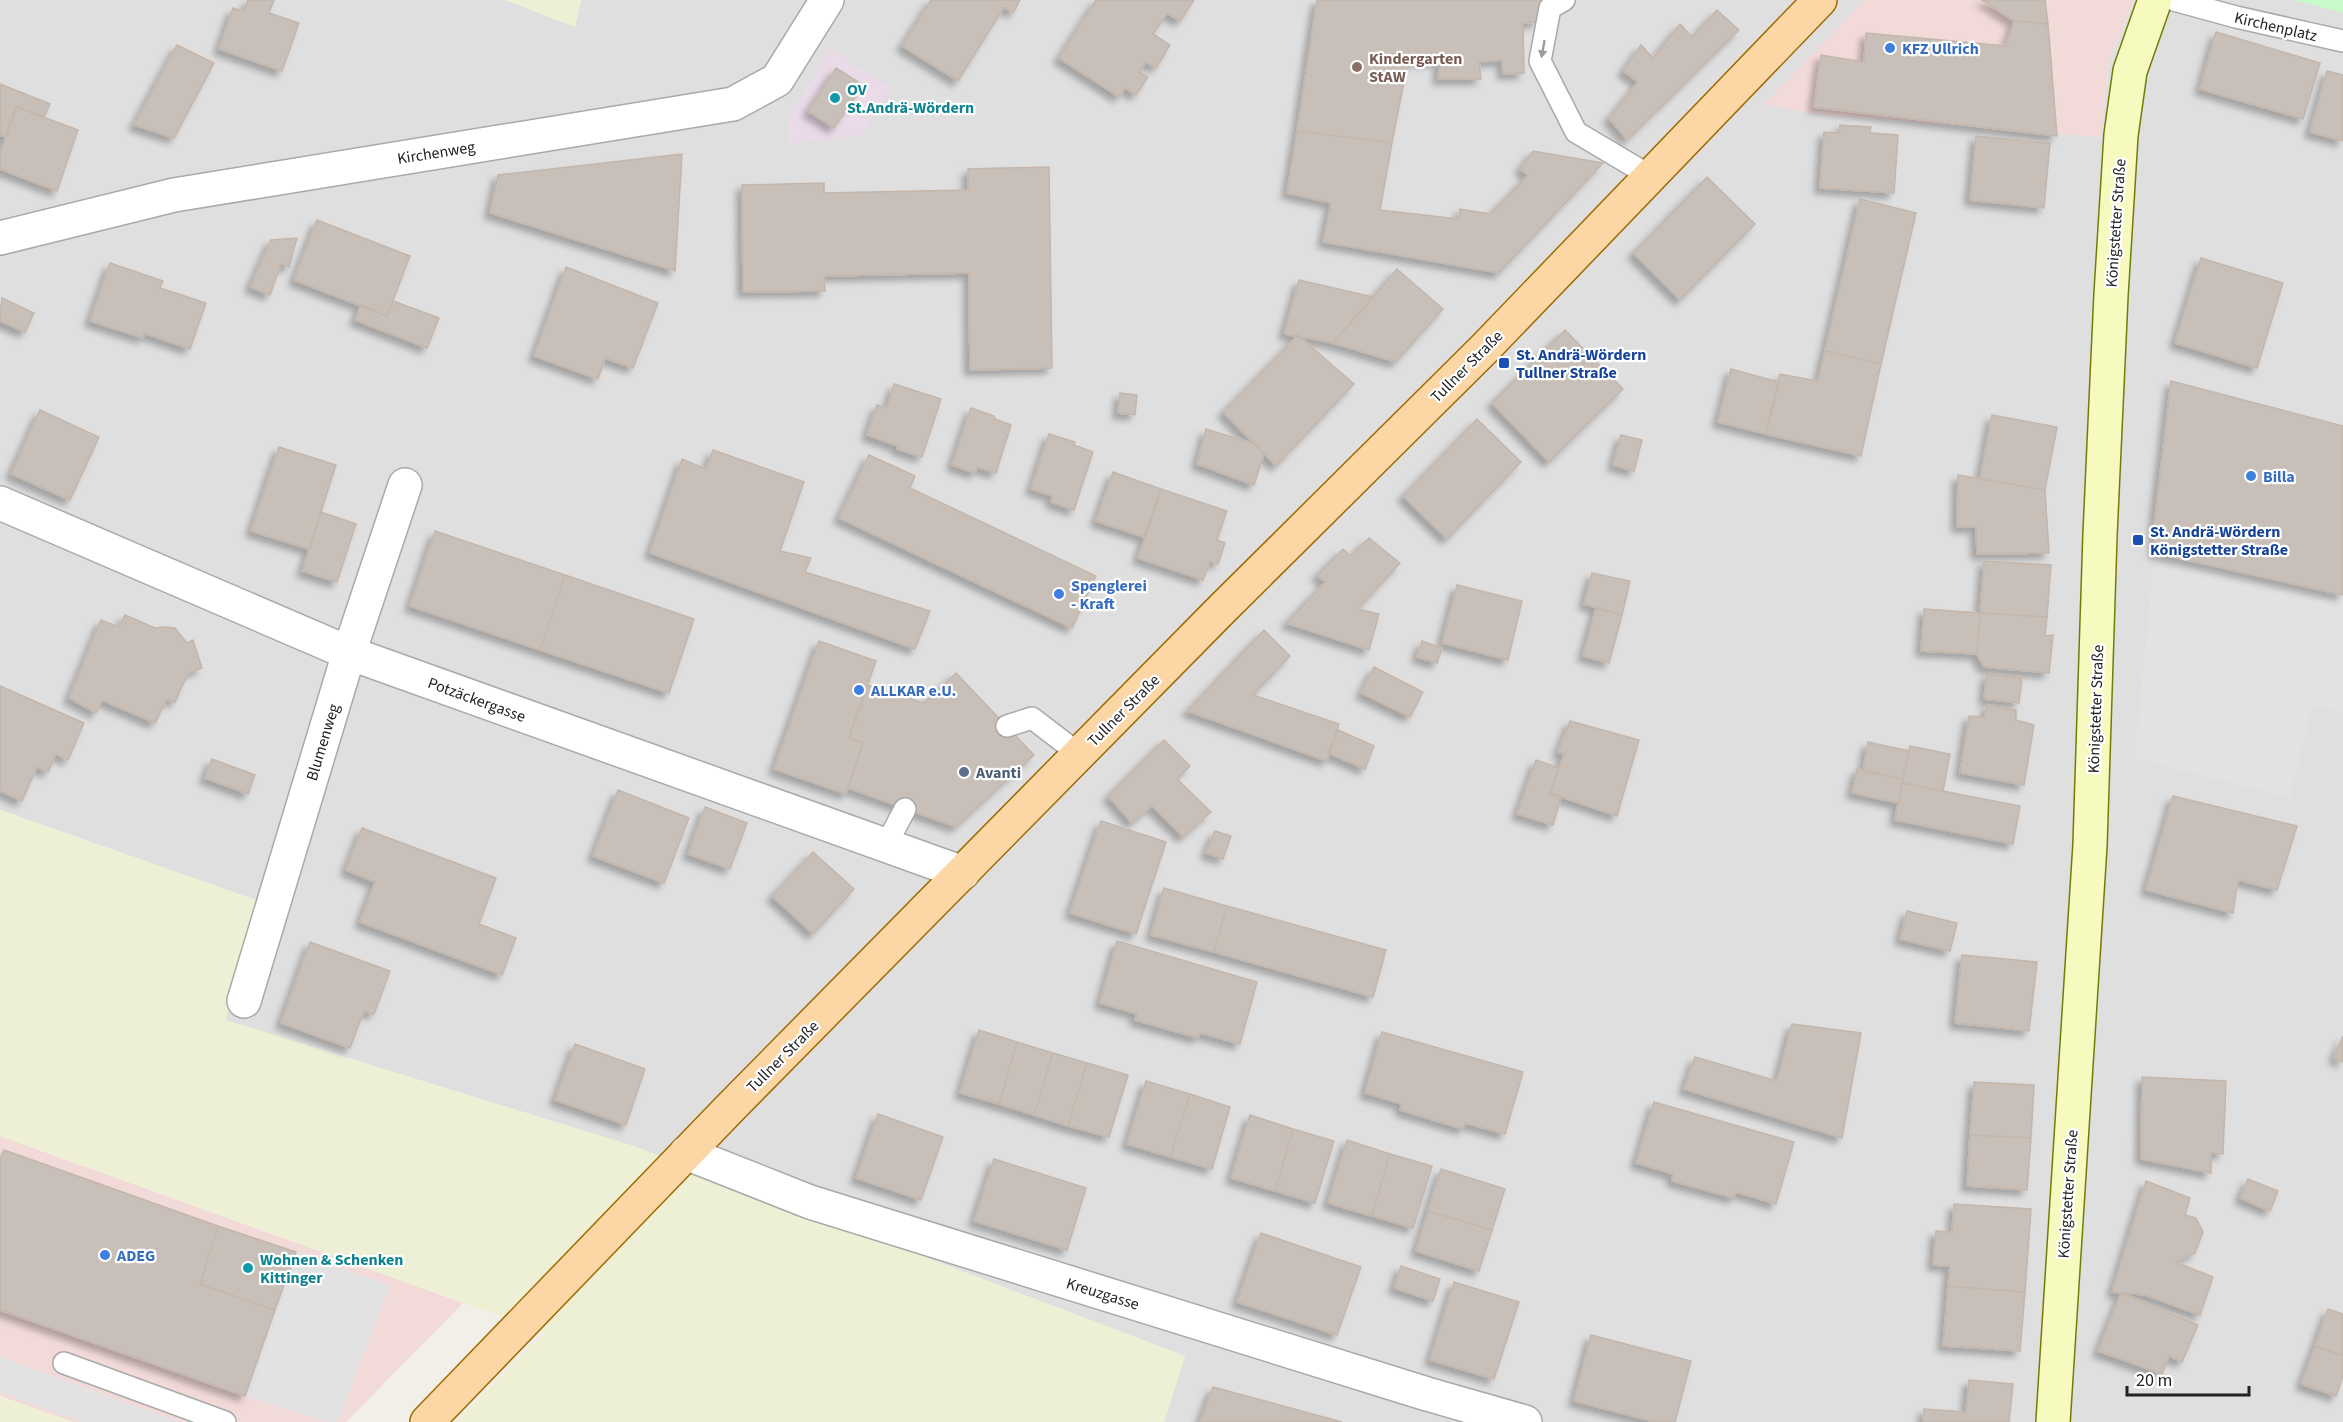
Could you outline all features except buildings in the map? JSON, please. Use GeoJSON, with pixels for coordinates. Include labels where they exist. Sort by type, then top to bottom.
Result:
{"type":"FeatureCollection","features":[{"type":"Feature","properties":{"kind":"main road","name":"Tullner Straße"},"geometry":{"type":"LineString","coordinates":[[428,1422],[686,1153],[1221,610],[1485,348],[1820,0]]}},
{"type":"Feature","properties":{"kind":"main road","name":"Königstetter Straße"},"geometry":{"type":"LineString","coordinates":[[2053,1422],[2090,845],[2100,536],[2121,135],[2130,71],[2154,0]]}},
{"type":"Feature","properties":{"kind":"street","name":"Kirchenweg"},"geometry":{"type":"LineString","coordinates":[[0,238],[174,195],[733,104],[777,80],[827,0]]}},
{"type":"Feature","properties":{"kind":"street","name":"Blumenweg"},"geometry":{"type":"LineString","coordinates":[[244,1001],[349,653],[405,485]]}},
{"type":"Feature","properties":{"kind":"street","name":"Potzäckergasse"},"geometry":{"type":"LineString","coordinates":[[0,503],[349,653],[963,873]]}},
{"type":"Feature","properties":{"kind":"street","name":"Kreuzgasse"},"geometry":{"type":"LineString","coordinates":[[686,1153],[810,1202],[1525,1422]]}},
{"type":"Feature","properties":{"kind":"lane"},"geometry":{"type":"LineString","coordinates":[[1564,0],[1550,8],[1540,61],[1576,132],[1650,176]]}},
{"type":"Feature","properties":{"kind":"lane","name":"Kirchenplatz"},"geometry":{"type":"LineString","coordinates":[[2174,0],[2236,17],[2343,41]]}},
{"type":"Feature","properties":{"kind":"lane"},"geometry":{"type":"LineString","coordinates":[[1006,726],[1032,718],[1079,754]]}},
{"type":"Feature","properties":{"kind":"lane"},"geometry":{"type":"LineString","coordinates":[[886,845],[905,809]]}},
{"type":"Feature","properties":{"kind":"lane"},"geometry":{"type":"LineString","coordinates":[[64,1363],[225,1422]]}},
{"type":"Feature","properties":{"kind":"shaded area"},"geometry":{"type":"Polygon","coordinates":[[[0,0],[505,0],[575,26],[581,0],[1865,0],[1765,104],[2101,137],[2109,61],[2134,0],[2343,0],[2343,1422],[1164,1422],[1185,1356],[633,1146],[225,1020],[259,901],[0,810],[0,0]]]}},
{"type":"Feature","properties":{"kind":"shaded area"},"geometry":{"type":"Polygon","coordinates":[[[1865,0],[2134,0],[2109,61],[2101,137],[1816,114],[1764,104],[1865,0]]]}},
{"type":"Feature","properties":{"kind":"shaded area"},"geometry":{"type":"Polygon","coordinates":[[[830,49],[891,88],[861,135],[789,144],[788,119],[830,49]]]}},
{"type":"Feature","properties":{"kind":"shaded area"},"geometry":{"type":"Polygon","coordinates":[[[2155,553],[2343,595],[2343,712],[2313,705],[2290,798],[2134,758],[2155,553]]]}},
{"type":"Feature","properties":{"kind":"shaded area"},"geometry":{"type":"Polygon","coordinates":[[[0,1136],[463,1303],[346,1422],[73,1422],[0,1396],[0,1136]]]}},
{"type":"Feature","properties":{"kind":"shaded area"},"geometry":{"type":"Polygon","coordinates":[[[296,1252],[390,1285],[338,1422],[326,1422],[245,1396],[296,1252]]]}},
{"type":"Feature","properties":{"kind":"shaded area"},"geometry":{"type":"Polygon","coordinates":[[[0,1357],[180,1422],[81,1422],[0,1392],[0,1357]]]}},
{"type":"Feature","properties":{"kind":"green space"},"geometry":{"type":"Polygon","coordinates":[[[505,0],[581,0],[575,27],[505,0]]]}},
{"type":"Feature","properties":{"kind":"green space"},"geometry":{"type":"Polygon","coordinates":[[[2295,0],[2343,0],[2343,13],[2295,0]]]}},
{"type":"Feature","properties":{"kind":"green space"},"geometry":{"type":"Polygon","coordinates":[[[0,810],[259,901],[226,1020],[633,1146],[1185,1356],[1164,1422],[456,1422],[544,1332],[0,1136],[0,810]]]}},
{"type":"Feature","properties":{"kind":"green space"},"geometry":{"type":"Polygon","coordinates":[[[0,1396],[73,1422],[0,1422],[0,1396]]]}},
{"type":"Feature","properties":{"kind":"place","name":"KFZ Ullrich"},"geometry":{"type":"Point","coordinates":[1890,48]}},
{"type":"Feature","properties":{"kind":"place","name":"Kindergarten StAW"},"geometry":{"type":"Point","coordinates":[1357,67]}},
{"type":"Feature","properties":{"kind":"place","name":"OV St.Andrä-Wördern"},"geometry":{"type":"Point","coordinates":[835,98]}},
{"type":"Feature","properties":{"kind":"place","name":"St. Andrä-Wördern Tullner Straße"},"geometry":{"type":"Point","coordinates":[1504,363]}},
{"type":"Feature","properties":{"kind":"place","name":"Billa"},"geometry":{"type":"Point","coordinates":[2251,476]}},
{"type":"Feature","properties":{"kind":"place","name":"St. Andrä-Wördern Königstetter Straße"},"geometry":{"type":"Point","coordinates":[2138,540]}},
{"type":"Feature","properties":{"kind":"place","name":"Spenglerei - Kraft"},"geometry":{"type":"Point","coordinates":[1059,594]}},
{"type":"Feature","properties":{"kind":"place","name":"ALLKAR e.U."},"geometry":{"type":"Point","coordinates":[859,690]}},
{"type":"Feature","properties":{"kind":"place","name":"Avanti"},"geometry":{"type":"Point","coordinates":[964,772]}},
{"type":"Feature","properties":{"kind":"place","name":"ADEG"},"geometry":{"type":"Point","coordinates":[105,1255]}},
{"type":"Feature","properties":{"kind":"place","name":"Wohnen & Schenken Kittinger"},"geometry":{"type":"Point","coordinates":[248,1268]}}]}
